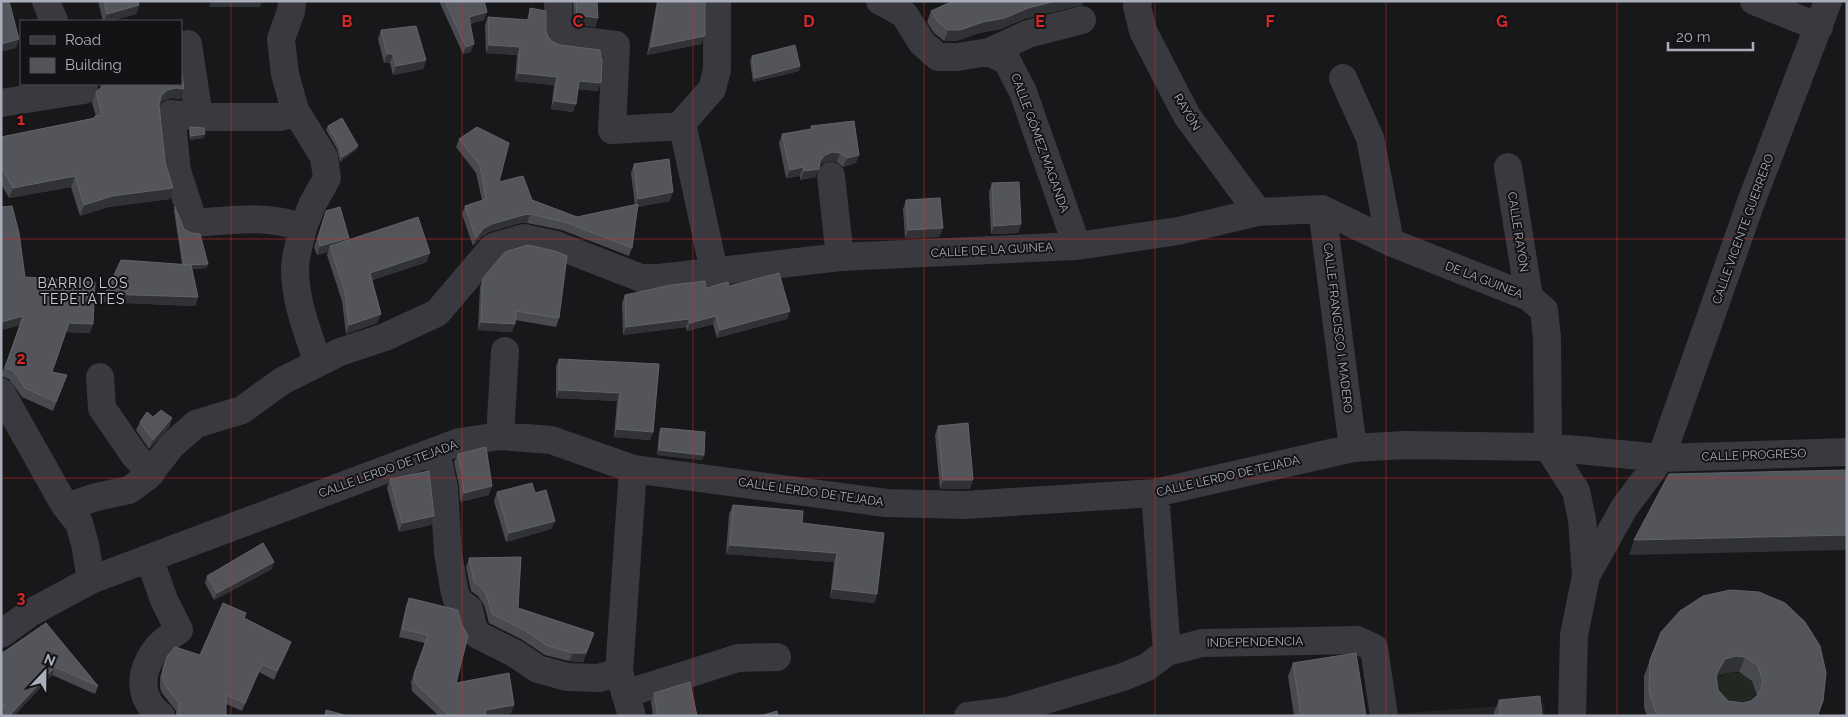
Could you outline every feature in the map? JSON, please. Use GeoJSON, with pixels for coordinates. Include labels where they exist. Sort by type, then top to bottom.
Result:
{"type":"FeatureCollection","features":[{"type":"Feature","properties":{"kind":"street"},"geometry":{"type":"LineString","coordinates":[[46,1],[54,20]]}},
{"type":"Feature","properties":{"kind":"street"},"geometry":{"type":"LineString","coordinates":[[292,1],[291,11],[281,39],[285,74],[295,110],[324,157],[327,178],[312,205],[303,228],[295,269],[298,296],[318,363]]}},
{"type":"Feature","properties":{"kind":"street"},"geometry":{"type":"LineString","coordinates":[[558,1],[559,38],[616,45],[612,130],[683,126]]}},
{"type":"Feature","properties":{"kind":"street"},"geometry":{"type":"LineString","coordinates":[[714,271],[682,123],[712,89],[716,70],[717,1]]}},
{"type":"Feature","properties":{"kind":"street"},"geometry":{"type":"LineString","coordinates":[[880,1],[906,8],[922,43],[938,57],[957,57],[989,52],[1028,34],[1082,20]]}},
{"type":"Feature","properties":{"kind":"street","name":"RAYÓN"},"geometry":{"type":"LineString","coordinates":[[1138,1],[1137,6],[1143,31],[1187,116],[1258,212]]}},
{"type":"Feature","properties":{"kind":"street"},"geometry":{"type":"LineString","coordinates":[[1754,1],[1819,27]]}},
{"type":"Feature","properties":{"kind":"street","name":"CALLE VICENTE GUERRERO"},"geometry":{"type":"LineString","coordinates":[[1586,576],[1624,508],[1661,458],[1751,202],[1828,1]]}},
{"type":"Feature","properties":{"kind":"street"},"geometry":{"type":"LineString","coordinates":[[188,44],[199,117]]}},
{"type":"Feature","properties":{"kind":"street","name":"CALLE GÓMEZ MAGANDA"},"geometry":{"type":"LineString","coordinates":[[989,52],[1007,61],[1020,84],[1077,246]]}},
{"type":"Feature","properties":{"kind":"street"},"geometry":{"type":"LineString","coordinates":[[1343,78],[1370,138],[1390,242]]}},
{"type":"Feature","properties":{"kind":"street"},"geometry":{"type":"LineString","coordinates":[[1,103],[84,90],[82,85]]}},
{"type":"Feature","properties":{"kind":"street"},"geometry":{"type":"LineString","coordinates":[[295,110],[281,117],[199,117],[171,114],[177,172],[194,223],[255,218],[293,224],[303,228]]}},
{"type":"Feature","properties":{"kind":"street","name":"CALLE RAYÓN"},"geometry":{"type":"LineString","coordinates":[[1508,167],[1528,297]]}},
{"type":"Feature","properties":{"kind":"street"},"geometry":{"type":"LineString","coordinates":[[831,176],[840,257]]}},
{"type":"Feature","properties":{"kind":"street","name":"CALLE DE LA GUINEA"},"geometry":{"type":"LineString","coordinates":[[67,507],[96,497],[129,490],[151,473],[172,445],[196,424],[242,410],[282,381],[340,352],[385,337],[436,313],[493,247],[524,238],[556,245],[641,278],[659,278],[840,257],[1077,246],[1178,231],[1258,212],[1322,209]]}},
{"type":"Feature","properties":{"kind":"street","name":"DE LA GUINEA"},"geometry":{"type":"LineString","coordinates":[[1322,209],[1390,242],[1528,297],[1544,310],[1547,338],[1548,448]]}},
{"type":"Feature","properties":{"kind":"street","name":"CALLE FRANCISCO I. MADERO"},"geometry":{"type":"LineString","coordinates":[[1322,209],[1354,448]]}},
{"type":"Feature","properties":{"kind":"street"},"geometry":{"type":"LineString","coordinates":[[500,436],[505,351]]}},
{"type":"Feature","properties":{"kind":"street"},"geometry":{"type":"LineString","coordinates":[[100,377],[102,408],[135,456],[151,473]]}},
{"type":"Feature","properties":{"kind":"street"},"geometry":{"type":"LineString","coordinates":[[1,392],[67,507],[79,523],[85,544],[91,580]]}},
{"type":"Feature","properties":{"kind":"street","name":"CALLE LERDO DE TEJADA"},"geometry":{"type":"LineString","coordinates":[[1,634],[30,613],[91,580],[459,442],[500,436],[551,440],[633,469],[886,503],[966,504],[1155,493],[1354,448],[1405,445],[1548,448],[1661,458]]}},
{"type":"Feature","properties":{"kind":"street"},"geometry":{"type":"LineString","coordinates":[[1548,448],[1576,491],[1582,519],[1586,576],[1574,635],[1572,716]]}},
{"type":"Feature","properties":{"kind":"street"},"geometry":{"type":"LineString","coordinates":[[436,451],[444,488],[448,552],[454,588],[457,600],[469,609],[473,627],[478,635],[514,653],[538,669],[567,677],[599,678],[625,694],[738,658],[777,657]]}},
{"type":"Feature","properties":{"kind":"street","name":"CALLE PROGRESO"},"geometry":{"type":"LineString","coordinates":[[1661,458],[1847,452]]}},
{"type":"Feature","properties":{"kind":"street"},"geometry":{"type":"LineString","coordinates":[[625,694],[624,571],[633,469]]}},
{"type":"Feature","properties":{"kind":"street"},"geometry":{"type":"LineString","coordinates":[[968,716],[1008,711],[1123,677],[1147,667],[1167,652],[1155,493]]}},
{"type":"Feature","properties":{"kind":"street"},"geometry":{"type":"LineString","coordinates":[[150,560],[164,600],[179,630],[158,646],[144,670],[142,686],[148,701],[161,716]]}},
{"type":"Feature","properties":{"kind":"street","name":"INDEPENDENCIA"},"geometry":{"type":"LineString","coordinates":[[1167,652],[1202,643],[1357,640],[1374,648],[1384,716]]}},
{"type":"Feature","properties":{"kind":"shaded area"},"geometry":{"type":"Polygon","coordinates":[[[1731,672],[1746,676],[1756,687],[1756,698],[1746,716],[1710,691],[1717,678],[1731,672]]]}},
{"type":"Feature","properties":{"kind":"shaded area"},"geometry":{"type":"Polygon","coordinates":[[[1544,703],[1545,716],[1390,716],[1390,714],[1544,703]]]}},
{"type":"Feature","properties":{"kind":"building"},"geometry":{"type":"Polygon","coordinates":[[[1,1],[9,1],[19,39],[1,44],[1,1]]]}},
{"type":"Feature","properties":{"kind":"building"},"geometry":{"type":"Polygon","coordinates":[[[104,1],[138,1],[139,5],[107,14],[104,1]]]}},
{"type":"Feature","properties":{"kind":"building"},"geometry":{"type":"Polygon","coordinates":[[[445,1],[484,1],[487,12],[469,17],[474,44],[466,47],[445,1]]]}},
{"type":"Feature","properties":{"kind":"building"},"geometry":{"type":"Polygon","coordinates":[[[576,1],[597,1],[598,18],[577,15],[576,1]]]}},
{"type":"Feature","properties":{"kind":"building"},"geometry":{"type":"Polygon","coordinates":[[[658,1],[705,1],[705,36],[651,47],[658,1]]]}},
{"type":"Feature","properties":{"kind":"building"},"geometry":{"type":"Polygon","coordinates":[[[953,1],[1056,1],[1028,8],[1005,18],[983,22],[960,30],[948,30],[938,22],[931,11],[953,1]]]}},
{"type":"Feature","properties":{"kind":"building"},"geometry":{"type":"Polygon","coordinates":[[[530,8],[546,11],[546,31],[548,37],[553,42],[560,45],[600,50],[602,58],[601,83],[579,81],[576,104],[554,101],[557,77],[518,73],[520,47],[489,45],[488,17],[529,20],[530,8]]]}},
{"type":"Feature","properties":{"kind":"building"},"geometry":{"type":"Polygon","coordinates":[[[416,26],[426,60],[396,66],[393,54],[387,54],[381,30],[416,26]]]}},
{"type":"Feature","properties":{"kind":"building"},"geometry":{"type":"Polygon","coordinates":[[[795,45],[800,66],[755,78],[752,56],[795,45]]]}},
{"type":"Feature","properties":{"kind":"building"},"geometry":{"type":"Polygon","coordinates":[[[182,74],[184,89],[167,90],[161,96],[159,105],[165,162],[173,188],[112,196],[84,205],[75,176],[13,188],[1,166],[1,137],[102,115],[96,92],[102,85],[182,85],[182,74]]]}},
{"type":"Feature","properties":{"kind":"building"},"geometry":{"type":"Polygon","coordinates":[[[342,118],[358,146],[342,157],[339,145],[328,126],[342,118]]]}},
{"type":"Feature","properties":{"kind":"building"},"geometry":{"type":"Polygon","coordinates":[[[854,121],[859,155],[847,158],[840,153],[832,152],[825,155],[820,161],[819,169],[804,171],[803,167],[790,170],[782,134],[812,129],[811,126],[854,121]]]}},
{"type":"Feature","properties":{"kind":"building"},"geometry":{"type":"Polygon","coordinates":[[[190,127],[204,128],[205,134],[191,136],[190,127]]]}},
{"type":"Feature","properties":{"kind":"building"},"geometry":{"type":"Polygon","coordinates":[[[477,127],[509,143],[499,182],[523,176],[532,200],[577,217],[638,204],[632,248],[565,222],[530,214],[492,224],[484,228],[476,238],[465,206],[486,199],[480,165],[459,139],[477,127]]]}},
{"type":"Feature","properties":{"kind":"building"},"geometry":{"type":"Polygon","coordinates":[[[669,159],[673,192],[638,199],[634,164],[669,159]]]}},
{"type":"Feature","properties":{"kind":"building"},"geometry":{"type":"Polygon","coordinates":[[[1019,182],[1021,224],[994,226],[992,183],[1019,182]]]}},
{"type":"Feature","properties":{"kind":"building"},"geometry":{"type":"Polygon","coordinates":[[[940,198],[943,228],[908,230],[906,200],[940,198]]]}},
{"type":"Feature","properties":{"kind":"building"},"geometry":{"type":"Polygon","coordinates":[[[12,206],[19,233],[25,277],[95,282],[93,324],[69,323],[52,372],[67,375],[56,402],[25,388],[13,370],[5,368],[23,316],[1,322],[1,207],[12,206]]]}},
{"type":"Feature","properties":{"kind":"building"},"geometry":{"type":"Polygon","coordinates":[[[175,207],[184,229],[191,233],[200,234],[208,264],[184,265],[175,207]]]}},
{"type":"Feature","properties":{"kind":"building"},"geometry":{"type":"Polygon","coordinates":[[[340,207],[349,238],[320,246],[318,238],[326,211],[340,207]]]}},
{"type":"Feature","properties":{"kind":"building"},"geometry":{"type":"Polygon","coordinates":[[[418,217],[430,253],[370,273],[381,314],[349,325],[345,292],[330,246],[418,217]]]}},
{"type":"Feature","properties":{"kind":"building"},"geometry":{"type":"Polygon","coordinates":[[[528,245],[555,251],[567,256],[559,318],[516,311],[515,324],[481,322],[483,278],[505,252],[528,245]]]}},
{"type":"Feature","properties":{"kind":"building"},"geometry":{"type":"Polygon","coordinates":[[[121,260],[191,265],[198,297],[105,294],[121,260]]]}},
{"type":"Feature","properties":{"kind":"building"},"geometry":{"type":"Polygon","coordinates":[[[779,273],[790,311],[720,330],[716,316],[690,323],[689,319],[626,327],[625,295],[671,285],[705,281],[706,288],[728,282],[729,286],[779,273]]]}},
{"type":"Feature","properties":{"kind":"building"},"geometry":{"type":"Polygon","coordinates":[[[559,359],[659,364],[653,432],[617,429],[620,393],[559,390],[559,359]]]}},
{"type":"Feature","properties":{"kind":"building"},"geometry":{"type":"Polygon","coordinates":[[[161,410],[172,418],[153,440],[140,422],[147,412],[153,417],[161,410]]]}},
{"type":"Feature","properties":{"kind":"building"},"geometry":{"type":"Polygon","coordinates":[[[968,423],[973,480],[943,480],[938,426],[968,423]]]}},
{"type":"Feature","properties":{"kind":"building"},"geometry":{"type":"Polygon","coordinates":[[[661,428],[705,432],[704,455],[659,450],[661,428]]]}},
{"type":"Feature","properties":{"kind":"building"},"geometry":{"type":"Polygon","coordinates":[[[486,447],[492,486],[464,493],[458,454],[486,447]]]}},
{"type":"Feature","properties":{"kind":"building"},"geometry":{"type":"Polygon","coordinates":[[[1847,470],[1847,535],[1634,540],[1669,474],[1847,470]]]}},
{"type":"Feature","properties":{"kind":"building"},"geometry":{"type":"Polygon","coordinates":[[[429,471],[434,516],[402,523],[390,479],[429,471]]]}},
{"type":"Feature","properties":{"kind":"building"},"geometry":{"type":"Polygon","coordinates":[[[532,483],[535,493],[546,490],[555,521],[509,533],[497,492],[532,483]]]}},
{"type":"Feature","properties":{"kind":"building"},"geometry":{"type":"Polygon","coordinates":[[[733,505],[803,511],[802,523],[884,533],[877,594],[833,589],[837,553],[730,545],[733,505]]]}},
{"type":"Feature","properties":{"kind":"building"},"geometry":{"type":"Polygon","coordinates":[[[263,543],[274,562],[217,593],[207,576],[263,543]]]}},
{"type":"Feature","properties":{"kind":"building"},"geometry":{"type":"Polygon","coordinates":[[[521,557],[518,608],[594,633],[586,653],[573,653],[548,646],[524,630],[492,614],[487,596],[482,588],[474,582],[469,558],[521,557]]]}},
{"type":"Feature","properties":{"kind":"building"},"geometry":{"type":"Polygon","coordinates":[[[1730,590],[1759,592],[1785,603],[1805,622],[1820,646],[1826,673],[1823,701],[1817,716],[1657,716],[1649,691],[1650,660],[1661,632],[1680,611],[1703,596],[1730,590]],[[1736,656],[1725,659],[1716,675],[1718,690],[1728,701],[1743,703],[1751,701],[1761,689],[1763,681],[1758,666],[1745,657],[1736,656]]]}},
{"type":"Feature","properties":{"kind":"building"},"geometry":{"type":"Polygon","coordinates":[[[409,598],[458,610],[461,623],[468,636],[456,683],[509,673],[514,705],[486,710],[485,716],[450,716],[415,683],[414,674],[428,635],[402,629],[409,598]]]}},
{"type":"Feature","properties":{"kind":"building"},"geometry":{"type":"Polygon","coordinates":[[[223,603],[246,613],[244,618],[291,642],[277,671],[262,664],[245,703],[226,695],[226,716],[177,716],[179,703],[163,680],[163,668],[168,655],[175,647],[200,655],[223,603]]]}},
{"type":"Feature","properties":{"kind":"building"},"geometry":{"type":"Polygon","coordinates":[[[46,623],[98,686],[55,667],[9,716],[1,716],[1,705],[5,706],[1,701],[1,654],[46,623]]]}},
{"type":"Feature","properties":{"kind":"building"},"geometry":{"type":"Polygon","coordinates":[[[1356,653],[1366,716],[1301,716],[1293,663],[1356,653]]]}},
{"type":"Feature","properties":{"kind":"building"},"geometry":{"type":"Polygon","coordinates":[[[690,682],[697,716],[658,716],[654,693],[690,682]]]}},
{"type":"Feature","properties":{"kind":"building"},"geometry":{"type":"Polygon","coordinates":[[[1540,696],[1542,716],[1500,716],[1499,700],[1540,696]]]}},
{"type":"Feature","properties":{"kind":"building"},"geometry":{"type":"Polygon","coordinates":[[[326,710],[348,716],[325,716],[326,710]]]}},
{"type":"Feature","properties":{"kind":"building"},"geometry":{"type":"Polygon","coordinates":[[[777,711],[778,716],[760,716],[777,711]]]}},
{"type":"Feature","properties":{"kind":"district","name":"BARRIO LOS TEPETATES"},"geometry":{"type":"Point","coordinates":[83,292]}}]}
